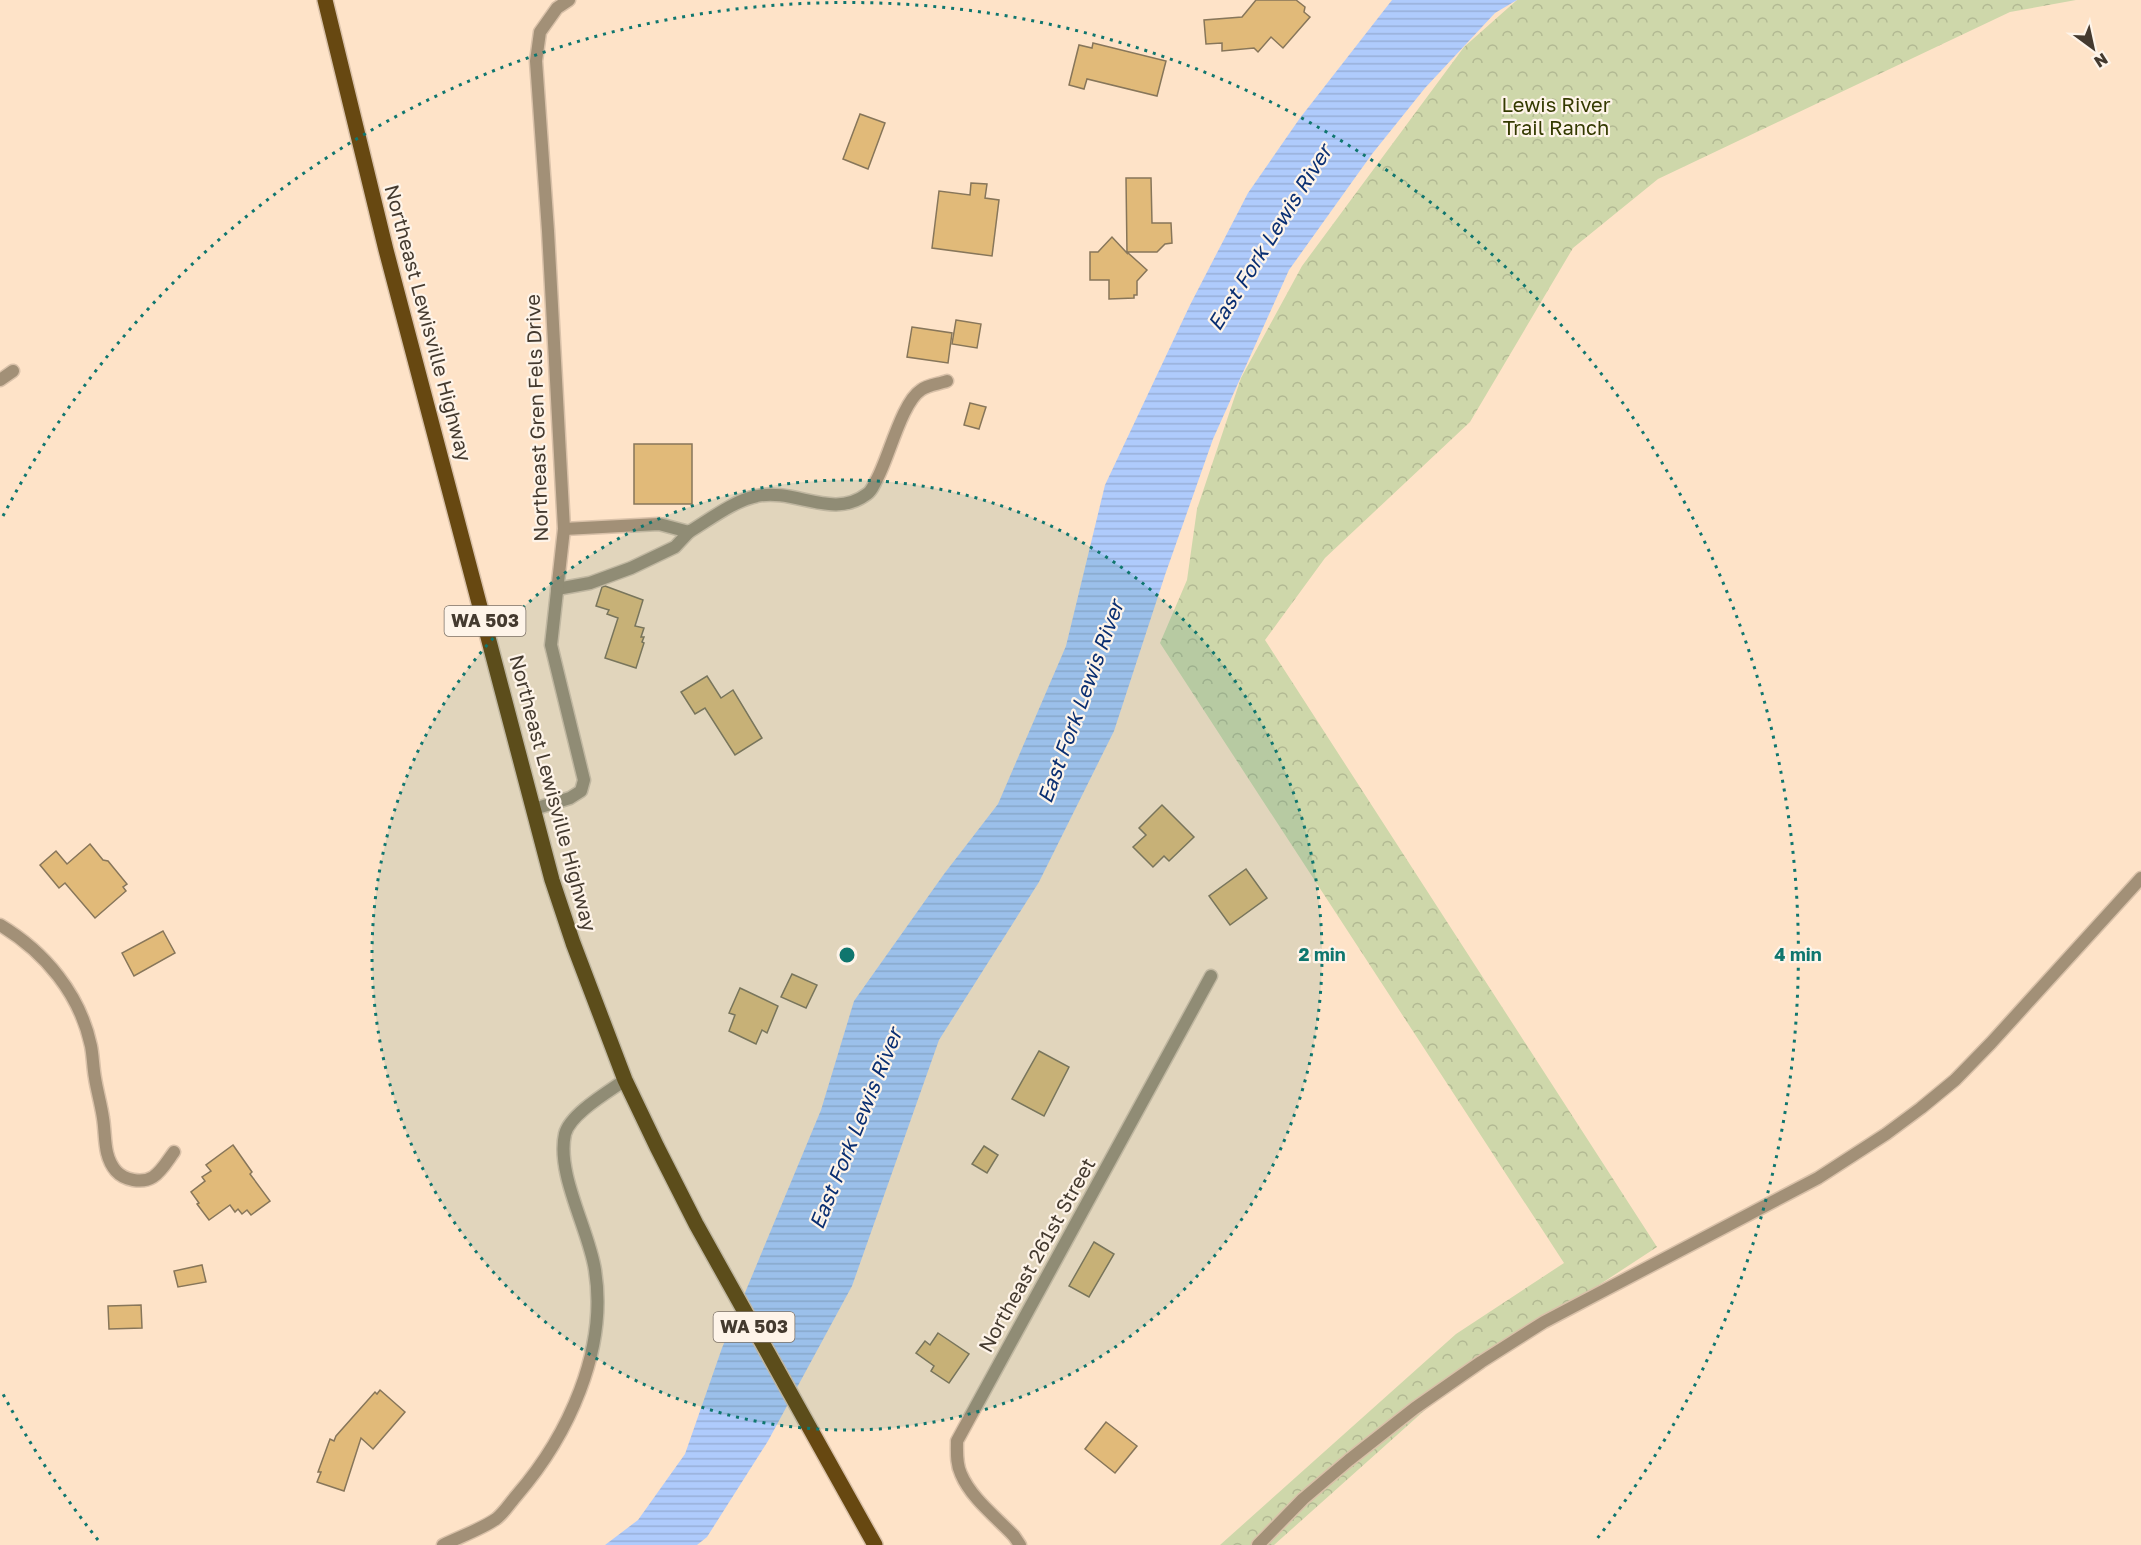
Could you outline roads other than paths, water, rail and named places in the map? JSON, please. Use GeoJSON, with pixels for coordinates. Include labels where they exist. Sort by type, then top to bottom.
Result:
{"type":"FeatureCollection","features":[{"type":"Feature","properties":{"kind":"main road","name":"Northeast Lewisville Highway"},"geometry":{"type":"LineString","coordinates":[[325,0],[386,250],[552,880],[573,943],[625,1080],[696,1224],[875,1545]]}},
{"type":"Feature","properties":{"kind":"street","name":"Northeast Gren Fels Drive"},"geometry":{"type":"LineString","coordinates":[[534,809],[570,798],[580,791],[584,780],[551,645],[564,529],[549,243],[536,61],[540,32],[557,8],[569,0]]}},
{"type":"Feature","properties":{"kind":"street"},"geometry":{"type":"LineString","coordinates":[[0,380],[13,371]]}},
{"type":"Feature","properties":{"kind":"street"},"geometry":{"type":"LineString","coordinates":[[557,589],[590,584],[631,568],[675,547],[689,532],[729,508],[756,496],[779,494],[822,505],[850,504],[869,493],[885,465],[905,410],[920,390],[947,381]]}},
{"type":"Feature","properties":{"kind":"street"},"geometry":{"type":"LineString","coordinates":[[564,529],[659,524],[689,532]]}},
{"type":"Feature","properties":{"kind":"street"},"geometry":{"type":"LineString","coordinates":[[1258,1545],[1303,1499],[1349,1460],[1415,1408],[1481,1362],[1544,1322],[1818,1178],[1904,1121],[1955,1080],[2141,878]]}},
{"type":"Feature","properties":{"kind":"street"},"geometry":{"type":"LineString","coordinates":[[0,925],[23,940],[50,965],[67,988],[80,1012],[91,1048],[106,1151],[116,1171],[126,1179],[141,1180],[153,1177],[174,1152]]}},
{"type":"Feature","properties":{"kind":"street","name":"Northeast 261st Street"},"geometry":{"type":"LineString","coordinates":[[1020,1545],[968,1487],[960,1473],[957,1441],[1211,976]]}},
{"type":"Feature","properties":{"kind":"street"},"geometry":{"type":"LineString","coordinates":[[443,1545],[496,1519],[535,1474],[570,1413],[590,1361],[598,1305],[595,1269],[567,1172],[565,1132],[573,1118],[625,1080]]}},
{"type":"Feature","properties":{"kind":"water","name":"East Fork Lewis River"},"geometry":{"type":"Polygon","coordinates":[[[1392,0],[1517,0],[1495,13],[1425,88],[1372,154],[1289,270],[1213,439],[1114,731],[1039,882],[939,1040],[852,1286],[768,1441],[707,1537],[697,1545],[605,1545],[638,1520],[685,1454],[722,1348],[821,1110],[854,1001],[944,874],[998,804],[1066,646],[1105,485],[1190,305],[1248,193],[1300,118],[1392,0]]]}},
{"type":"Feature","properties":{"kind":"park label","name":"Lewis River Trail Ranch"},"geometry":{"type":"Point","coordinates":[1556,116]}}]}
